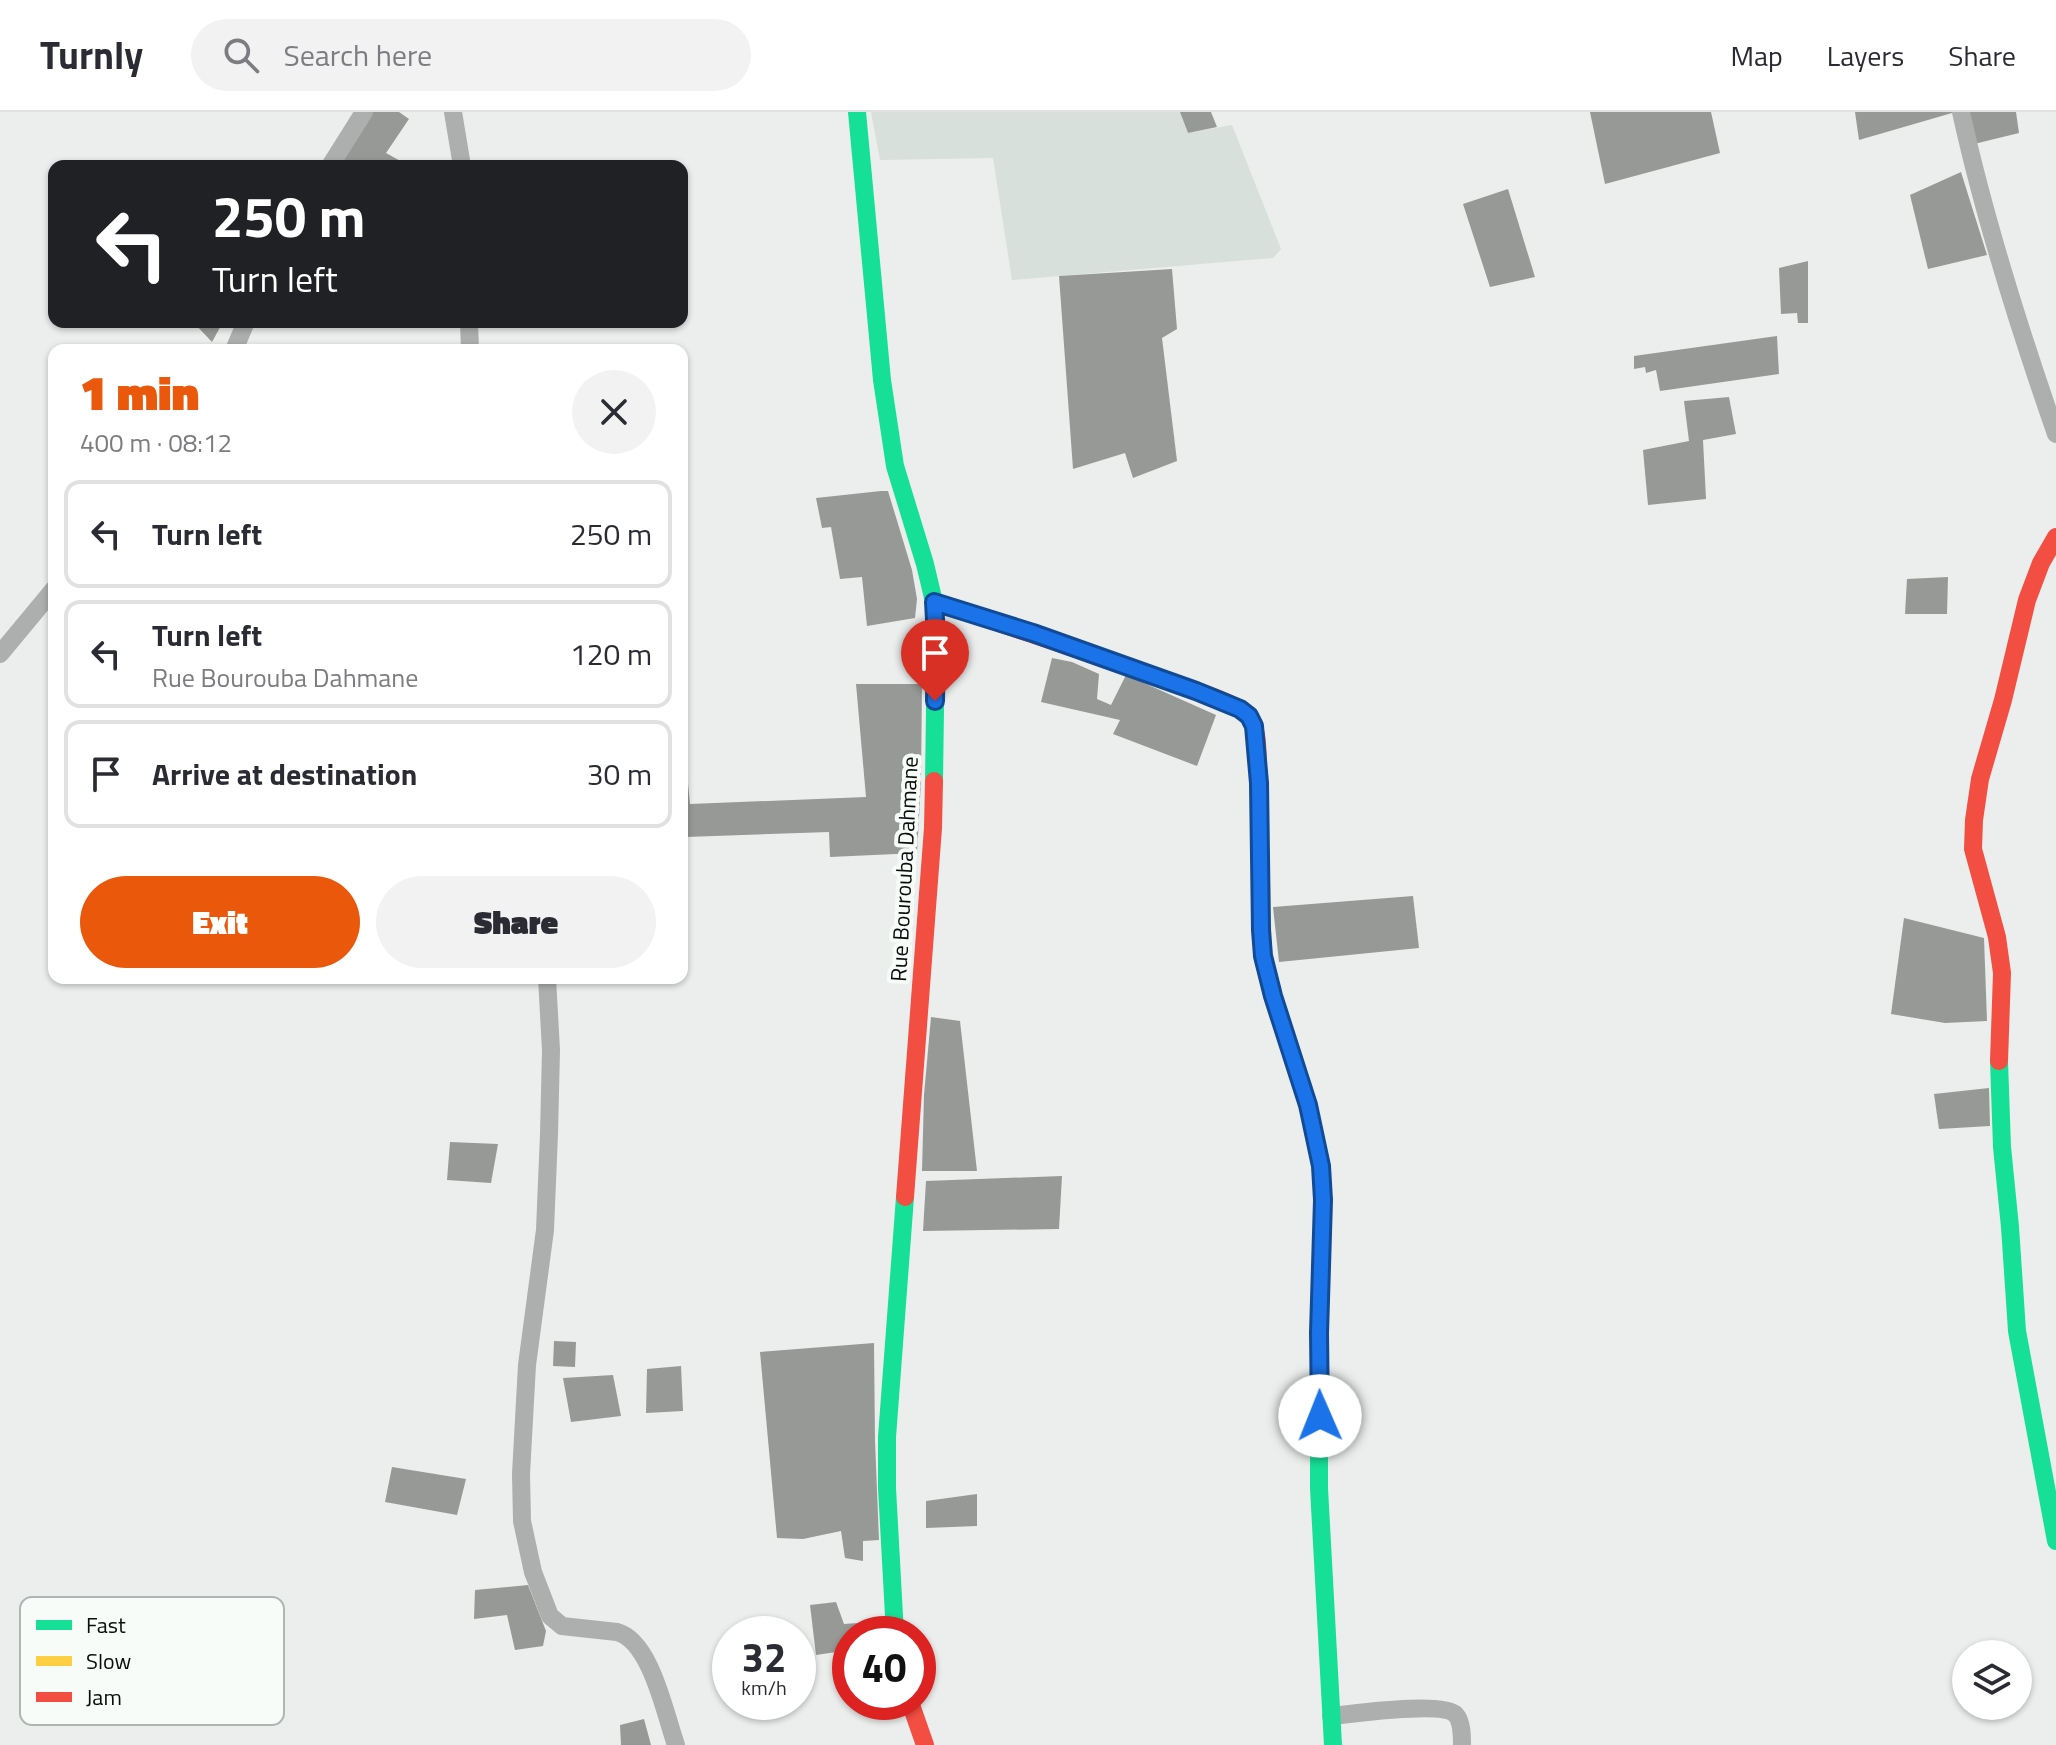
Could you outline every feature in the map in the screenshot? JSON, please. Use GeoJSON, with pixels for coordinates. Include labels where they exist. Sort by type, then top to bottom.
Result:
{"type":"FeatureCollection","features":[{"type":"Feature","properties":{"kind":"street"},"geometry":{"type":"LineString","coordinates":[[334,160],[364,112]]}},
{"type":"Feature","properties":{"kind":"street"},"geometry":{"type":"LineString","coordinates":[[453,112],[461,160]]}},
{"type":"Feature","properties":{"kind":"street","name":"Rue Bourouba Dahmane"},"geometry":{"type":"LineString","coordinates":[[857,112],[882,380],[895,466],[934,602],[936,637],[933,828],[887,1437],[894,1616]]}},
{"type":"Feature","properties":{"kind":"street"},"geometry":{"type":"LineString","coordinates":[[1961,112],[1976,177],[2025,345],[2056,434]]}},
{"type":"Feature","properties":{"kind":"street"},"geometry":{"type":"LineString","coordinates":[[2056,537],[2041,563],[2027,600],[1980,779],[1973,849],[1997,937],[2002,973],[1999,1047],[2002,1147],[2017,1331],[2056,1541]]}},
{"type":"Feature","properties":{"kind":"street"},"geometry":{"type":"LineString","coordinates":[[0,654],[48,596]]}},
{"type":"Feature","properties":{"kind":"street"},"geometry":{"type":"LineString","coordinates":[[934,602],[1033,633],[1196,691],[1240,709],[1249,716],[1254,726],[1259,783],[1263,956],[1308,1105],[1321,1166],[1319,1488],[1333,1745]]}},
{"type":"Feature","properties":{"kind":"street"},"geometry":{"type":"LineString","coordinates":[[547,984],[551,1050],[545,1230],[527,1365],[521,1474],[522,1521],[533,1572],[550,1616],[562,1626],[617,1632],[626,1634],[632,1640],[656,1683],[676,1745]]}},
{"type":"Feature","properties":{"kind":"street"},"geometry":{"type":"LineString","coordinates":[[1331,1716],[1442,1708],[1454,1713],[1459,1720],[1462,1745]]}},
{"type":"Feature","properties":{"kind":"street"},"geometry":{"type":"LineString","coordinates":[[916,1720],[925,1745]]}},
{"type":"Feature","properties":{"kind":"shaded area"},"geometry":{"type":"Polygon","coordinates":[[[871,112],[1180,112],[1188,133],[1232,125],[1281,249],[1273,258],[1012,280],[993,158],[880,160],[871,112]]]}},
{"type":"Feature","properties":{"kind":"building"},"geometry":{"type":"Polygon","coordinates":[[[365,112],[399,112],[409,119],[386,153],[399,160],[335,160],[365,112]]]}},
{"type":"Feature","properties":{"kind":"building"},"geometry":{"type":"Polygon","coordinates":[[[1180,112],[1211,112],[1217,127],[1188,133],[1180,112]]]}},
{"type":"Feature","properties":{"kind":"building"},"geometry":{"type":"Polygon","coordinates":[[[1590,112],[1711,112],[1720,153],[1605,184],[1590,112]]]}},
{"type":"Feature","properties":{"kind":"building"},"geometry":{"type":"Polygon","coordinates":[[[1855,112],[1952,112],[1952,113],[1859,140],[1855,112]]]}},
{"type":"Feature","properties":{"kind":"building"},"geometry":{"type":"Polygon","coordinates":[[[1968,112],[2016,112],[2019,133],[1974,144],[1968,112]]]}},
{"type":"Feature","properties":{"kind":"building"},"geometry":{"type":"Polygon","coordinates":[[[1961,172],[1987,255],[1928,269],[1910,195],[1961,172]]]}},
{"type":"Feature","properties":{"kind":"building"},"geometry":{"type":"Polygon","coordinates":[[[1508,189],[1535,277],[1490,287],[1463,204],[1508,189]]]}},
{"type":"Feature","properties":{"kind":"building"},"geometry":{"type":"Polygon","coordinates":[[[1808,261],[1808,323],[1798,323],[1797,313],[1781,314],[1779,268],[1808,261]]]}},
{"type":"Feature","properties":{"kind":"building"},"geometry":{"type":"Polygon","coordinates":[[[1172,269],[1177,329],[1162,338],[1177,461],[1133,478],[1125,453],[1073,469],[1059,276],[1172,269]]]}},
{"type":"Feature","properties":{"kind":"building"},"geometry":{"type":"Polygon","coordinates":[[[199,328],[220,328],[212,342],[199,328]]]}},
{"type":"Feature","properties":{"kind":"building"},"geometry":{"type":"Polygon","coordinates":[[[1777,336],[1779,374],[1660,391],[1656,370],[1646,373],[1645,367],[1634,369],[1634,356],[1777,336]]]}},
{"type":"Feature","properties":{"kind":"building"},"geometry":{"type":"Polygon","coordinates":[[[1729,397],[1736,434],[1703,440],[1706,499],[1648,505],[1643,450],[1689,441],[1684,401],[1729,397]]]}},
{"type":"Feature","properties":{"kind":"building"},"geometry":{"type":"Polygon","coordinates":[[[888,491],[912,570],[917,599],[915,618],[867,626],[862,577],[840,579],[831,527],[822,528],[816,498],[888,491]]]}},
{"type":"Feature","properties":{"kind":"building"},"geometry":{"type":"Polygon","coordinates":[[[1948,577],[1947,614],[1905,614],[1907,579],[1948,577]]]}},
{"type":"Feature","properties":{"kind":"building"},"geometry":{"type":"Polygon","coordinates":[[[1052,658],[1072,662],[1099,674],[1097,699],[1111,705],[1126,675],[1216,715],[1197,766],[1113,734],[1120,720],[1041,702],[1052,658]]]}},
{"type":"Feature","properties":{"kind":"building"},"geometry":{"type":"Polygon","coordinates":[[[856,684],[922,684],[917,853],[830,857],[829,832],[688,837],[688,783],[690,804],[866,797],[856,684]]]}},
{"type":"Feature","properties":{"kind":"building"},"geometry":{"type":"Polygon","coordinates":[[[1413,896],[1419,948],[1279,962],[1273,907],[1413,896]]]}},
{"type":"Feature","properties":{"kind":"building"},"geometry":{"type":"Polygon","coordinates":[[[1904,918],[1984,938],[1987,1021],[1945,1023],[1891,1014],[1904,918]]]}},
{"type":"Feature","properties":{"kind":"building"},"geometry":{"type":"Polygon","coordinates":[[[931,1017],[960,1021],[977,1171],[922,1171],[924,1095],[931,1017]]]}},
{"type":"Feature","properties":{"kind":"building"},"geometry":{"type":"Polygon","coordinates":[[[1989,1088],[1990,1126],[1939,1129],[1934,1094],[1989,1088]]]}},
{"type":"Feature","properties":{"kind":"building"},"geometry":{"type":"Polygon","coordinates":[[[450,1142],[498,1144],[491,1183],[447,1180],[450,1142]]]}},
{"type":"Feature","properties":{"kind":"building"},"geometry":{"type":"Polygon","coordinates":[[[1062,1176],[1059,1229],[923,1231],[926,1181],[1062,1176]]]}},
{"type":"Feature","properties":{"kind":"building"},"geometry":{"type":"Polygon","coordinates":[[[554,1341],[576,1342],[575,1367],[553,1366],[554,1341]]]}},
{"type":"Feature","properties":{"kind":"building"},"geometry":{"type":"Polygon","coordinates":[[[874,1343],[879,1540],[863,1541],[863,1561],[845,1558],[841,1531],[803,1539],[777,1538],[760,1352],[874,1343]]]}},
{"type":"Feature","properties":{"kind":"building"},"geometry":{"type":"Polygon","coordinates":[[[681,1366],[683,1411],[646,1413],[647,1369],[681,1366]]]}},
{"type":"Feature","properties":{"kind":"building"},"geometry":{"type":"Polygon","coordinates":[[[613,1375],[621,1416],[571,1422],[563,1378],[613,1375]]]}},
{"type":"Feature","properties":{"kind":"building"},"geometry":{"type":"Polygon","coordinates":[[[392,1467],[466,1479],[457,1515],[385,1502],[392,1467]]]}},
{"type":"Feature","properties":{"kind":"building"},"geometry":{"type":"Polygon","coordinates":[[[977,1494],[977,1526],[926,1528],[926,1501],[977,1494]]]}},
{"type":"Feature","properties":{"kind":"building"},"geometry":{"type":"Polygon","coordinates":[[[528,1585],[546,1631],[543,1646],[515,1650],[507,1615],[474,1619],[475,1590],[528,1585]]]}},
{"type":"Feature","properties":{"kind":"building"},"geometry":{"type":"Polygon","coordinates":[[[836,1602],[841,1616],[832,1616],[832,1653],[816,1655],[816,1616],[811,1616],[810,1605],[836,1602]]]}},
{"type":"Feature","properties":{"kind":"building"},"geometry":{"type":"Polygon","coordinates":[[[644,1719],[651,1745],[621,1745],[620,1725],[644,1719]]]}},
{"type":"Feature","properties":{"kind":"traffic: fast"},"geometry":{"type":"LineString","coordinates":[[857,112],[882,380],[895,466],[934,602],[934,781]]}},
{"type":"Feature","properties":{"kind":"traffic: fast"},"geometry":{"type":"LineString","coordinates":[[1999,1061],[2002,1147],[2017,1331],[2056,1541]]}},
{"type":"Feature","properties":{"kind":"traffic: fast"},"geometry":{"type":"LineString","coordinates":[[894,1616],[887,1437],[905,1197]]}},
{"type":"Feature","properties":{"kind":"traffic: fast"},"geometry":{"type":"LineString","coordinates":[[1319,1323],[1319,1488],[1333,1745]]}},
{"type":"Feature","properties":{"kind":"traffic: slow"},"geometry":{"type":"LineString","coordinates":[[1258,773],[1263,956],[1308,1105],[1321,1166],[1323,1200],[1319,1323]]}},
{"type":"Feature","properties":{"kind":"traffic: jam"},"geometry":{"type":"LineString","coordinates":[[1999,1061],[2002,973],[1997,937],[1973,849],[1974,820],[1980,779],[2027,600],[2041,563],[2056,537]]}},
{"type":"Feature","properties":{"kind":"traffic: jam"},"geometry":{"type":"LineString","coordinates":[[934,602],[1080,650],[1240,709],[1254,726],[1258,773]]}},
{"type":"Feature","properties":{"kind":"traffic: jam"},"geometry":{"type":"LineString","coordinates":[[905,1197],[934,781]]}},
{"type":"Feature","properties":{"kind":"traffic: jam"},"geometry":{"type":"LineString","coordinates":[[916,1720],[925,1745]]}},
{"type":"Feature","properties":{"kind":"route"},"geometry":{"type":"LineString","coordinates":[[935,701],[934,602],[1033,633],[1196,691],[1240,709],[1249,716],[1256,736],[1259,783],[1263,956],[1308,1105],[1321,1166],[1320,1416]]}}]}
